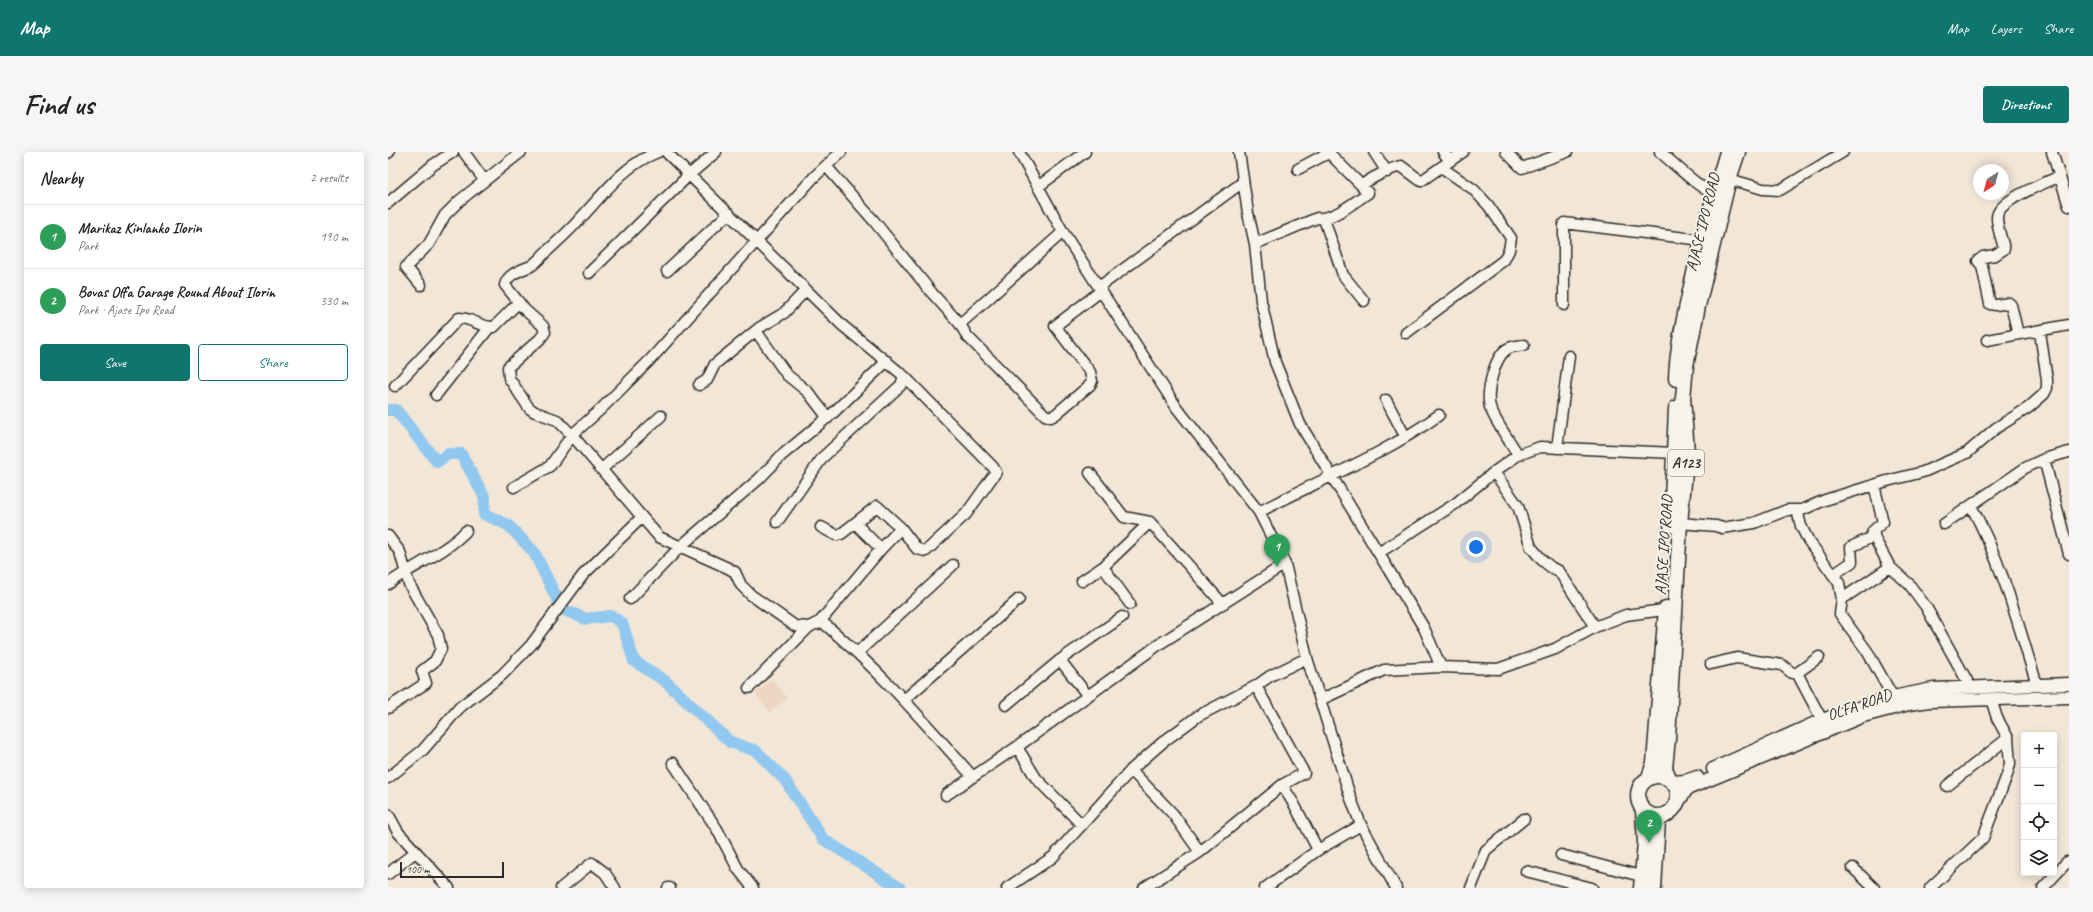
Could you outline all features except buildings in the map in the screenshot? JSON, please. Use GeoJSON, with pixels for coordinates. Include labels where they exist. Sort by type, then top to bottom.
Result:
{"type":"FeatureCollection","features":[{"type":"Feature","properties":{"kind":"highway","name":"AJASE IPO ROAD"},"geometry":{"type":"LineString","coordinates":[[1649,777],[1654,763],[1687,452],[1683,398],[1686,366],[1727,152]]}},
{"type":"Feature","properties":{"kind":"highway","name":"AJASE IPO ROAD"},"geometry":{"type":"LineString","coordinates":[[1671,780],[1664,768],[1668,738],[1677,359],[1687,304],[1702,240],[1719,196],[1729,179],[1738,152]]}},
{"type":"Feature","properties":{"kind":"highway"},"geometry":{"type":"LineString","coordinates":[[1649,777],[1662,776],[1671,780]]}},
{"type":"Feature","properties":{"kind":"highway","name":"A123"},"geometry":{"type":"LineString","coordinates":[[1641,882],[1645,829],[1643,810],[1640,805],[1638,793],[1642,784],[1649,777]]}},
{"type":"Feature","properties":{"kind":"highway","name":"A123"},"geometry":{"type":"LineString","coordinates":[[1671,780],[1678,792],[1673,808]]}},
{"type":"Feature","properties":{"kind":"highway"},"geometry":{"type":"LineString","coordinates":[[1643,810],[1656,816],[1673,808]]}},
{"type":"Feature","properties":{"kind":"highway"},"geometry":{"type":"LineString","coordinates":[[1654,888],[1658,820],[1673,808]]}},
{"type":"Feature","properties":{"kind":"main road"},"geometry":{"type":"LineString","coordinates":[[1671,780],[1693,778],[1822,720],[1893,697],[1933,689],[2069,684]]}},
{"type":"Feature","properties":{"kind":"main road","name":"OLFA ROAD"},"geometry":{"type":"LineString","coordinates":[[1673,808],[1687,789],[1864,716],[1909,704],[1929,701],[2069,697]]}},
{"type":"Feature","properties":{"kind":"street"},"geometry":{"type":"LineString","coordinates":[[388,203],[433,165],[452,152]]}},
{"type":"Feature","properties":{"kind":"street"},"geometry":{"type":"LineString","coordinates":[[464,152],[484,180]]}},
{"type":"Feature","properties":{"kind":"street"},"geometry":{"type":"LineString","coordinates":[[421,285],[406,267],[429,244],[445,215],[484,180],[521,152]]}},
{"type":"Feature","properties":{"kind":"street"},"geometry":{"type":"LineString","coordinates":[[658,152],[642,158],[610,184],[578,222],[543,255],[531,266],[520,269],[506,282],[505,285],[519,302],[543,326],[545,332],[540,339],[508,366],[509,378],[529,408],[535,412],[557,420],[572,435],[659,537],[735,572],[741,585],[751,595],[795,626],[814,626],[821,622],[858,652],[904,700],[973,777]]}},
{"type":"Feature","properties":{"kind":"street"},"geometry":{"type":"LineString","coordinates":[[666,152],[688,176],[729,213],[843,326],[904,376],[958,430],[996,472],[966,514],[926,551],[917,549],[901,528],[877,506],[856,524],[841,534],[836,535],[821,527]]}},
{"type":"Feature","properties":{"kind":"street"},"geometry":{"type":"LineString","coordinates":[[589,273],[688,176],[716,152]]}},
{"type":"Feature","properties":{"kind":"street"},"geometry":{"type":"LineString","coordinates":[[514,488],[550,466],[572,435],[601,409],[651,359],[756,240],[841,152]]}},
{"type":"Feature","properties":{"kind":"street"},"geometry":{"type":"LineString","coordinates":[[1019,152],[1063,232],[1177,408],[1259,512],[1285,564],[1307,658],[1361,825],[1396,888]]}},
{"type":"Feature","properties":{"kind":"street"},"geometry":{"type":"LineString","coordinates":[[1039,186],[1085,152]]}},
{"type":"Feature","properties":{"kind":"street"},"geometry":{"type":"LineString","coordinates":[[1239,152],[1255,244],[1261,301],[1275,362],[1300,424],[1380,552],[1424,628],[1442,667]]}},
{"type":"Feature","properties":{"kind":"street"},"geometry":{"type":"LineString","coordinates":[[1255,244],[1317,218],[1324,219],[1368,193],[1330,152],[1298,169]]}},
{"type":"Feature","properties":{"kind":"street"},"geometry":{"type":"LineString","coordinates":[[1374,152],[1387,172]]}},
{"type":"Feature","properties":{"kind":"street"},"geometry":{"type":"LineString","coordinates":[[1443,152],[1450,161]]}},
{"type":"Feature","properties":{"kind":"street"},"geometry":{"type":"LineString","coordinates":[[1362,186],[1365,182],[1387,172],[1392,168],[1401,166],[1421,181],[1463,152]]}},
{"type":"Feature","properties":{"kind":"street"},"geometry":{"type":"LineString","coordinates":[[1506,152],[1522,168],[1567,152]]}},
{"type":"Feature","properties":{"kind":"street"},"geometry":{"type":"LineString","coordinates":[[1660,152],[1719,196]]}},
{"type":"Feature","properties":{"kind":"street"},"geometry":{"type":"LineString","coordinates":[[1729,179],[1763,189],[1780,190],[1843,152]]}},
{"type":"Feature","properties":{"kind":"street"},"geometry":{"type":"LineString","coordinates":[[2052,152],[2069,206]]}},
{"type":"Feature","properties":{"kind":"street"},"geometry":{"type":"LineString","coordinates":[[826,166],[874,221],[932,293],[960,324],[967,336],[1045,415],[1051,417],[1090,385],[1092,381],[1090,372],[1055,326],[1100,289],[1243,182]]}},
{"type":"Feature","properties":{"kind":"street"},"geometry":{"type":"LineString","coordinates":[[1406,333],[1500,262],[1509,250],[1511,238],[1488,204],[1473,188],[1441,167]]}},
{"type":"Feature","properties":{"kind":"street"},"geometry":{"type":"LineString","coordinates":[[2018,334],[2011,305],[2009,303],[1996,306],[1990,304],[1982,266],[1978,261],[1983,257],[1995,255],[2004,249],[1997,218],[2001,208],[2015,197],[2060,176]]}},
{"type":"Feature","properties":{"kind":"street"},"geometry":{"type":"LineString","coordinates":[[667,271],[729,213]]}},
{"type":"Feature","properties":{"kind":"street"},"geometry":{"type":"LineString","coordinates":[[1324,219],[1343,274],[1364,301]]}},
{"type":"Feature","properties":{"kind":"street"},"geometry":{"type":"LineString","coordinates":[[1564,305],[1564,223],[1702,240]]}},
{"type":"Feature","properties":{"kind":"street"},"geometry":{"type":"LineString","coordinates":[[960,324],[1063,232]]}},
{"type":"Feature","properties":{"kind":"street"},"geometry":{"type":"LineString","coordinates":[[700,385],[707,380],[715,364],[756,331],[784,313],[806,290]]}},
{"type":"Feature","properties":{"kind":"street"},"geometry":{"type":"LineString","coordinates":[[436,395],[489,328],[494,327],[519,302]]}},
{"type":"Feature","properties":{"kind":"street"},"geometry":{"type":"LineString","coordinates":[[395,386],[459,318],[466,318],[489,328]]}},
{"type":"Feature","properties":{"kind":"street"},"geometry":{"type":"LineString","coordinates":[[1987,340],[2018,334],[2040,332],[2069,325]]}},
{"type":"Feature","properties":{"kind":"street"},"geometry":{"type":"LineString","coordinates":[[756,331],[787,375],[808,392],[828,418]]}},
{"type":"Feature","properties":{"kind":"street"},"geometry":{"type":"LineString","coordinates":[[1680,523],[1716,526],[1722,528],[1754,523],[1787,510],[1797,510],[1874,485],[1923,472],[1967,453],[1996,428],[2028,408],[2044,394],[2047,388],[2047,380],[2040,332]]}},
{"type":"Feature","properties":{"kind":"street"},"geometry":{"type":"LineString","coordinates":[[1518,456],[1491,409],[1488,400],[1491,379],[1500,356],[1508,348],[1524,345]]}},
{"type":"Feature","properties":{"kind":"street"},"geometry":{"type":"LineString","coordinates":[[1557,448],[1569,356]]}},
{"type":"Feature","properties":{"kind":"street"},"geometry":{"type":"LineString","coordinates":[[630,599],[680,547],[759,479],[781,456],[828,418],[887,361]]}},
{"type":"Feature","properties":{"kind":"street"},"geometry":{"type":"LineString","coordinates":[[777,522],[823,457],[901,385],[904,376]]}},
{"type":"Feature","properties":{"kind":"street"},"geometry":{"type":"LineString","coordinates":[[1386,400],[1405,436]]}},
{"type":"Feature","properties":{"kind":"street"},"geometry":{"type":"LineString","coordinates":[[1259,512],[1310,485],[1332,476],[1405,436],[1439,415]]}},
{"type":"Feature","properties":{"kind":"street"},"geometry":{"type":"LineString","coordinates":[[602,469],[661,416]]}},
{"type":"Feature","properties":{"kind":"street"},"geometry":{"type":"LineString","coordinates":[[1380,552],[1455,504],[1494,472],[1518,456],[1540,447],[1675,453]]}},
{"type":"Feature","properties":{"kind":"street"},"geometry":{"type":"LineString","coordinates":[[1944,524],[2025,468],[2044,459],[2069,452]]}},
{"type":"Feature","properties":{"kind":"street"},"geometry":{"type":"LineString","coordinates":[[2044,459],[2069,554]]}},
{"type":"Feature","properties":{"kind":"street"},"geometry":{"type":"LineString","coordinates":[[1494,472],[1518,506],[1527,540],[1531,547],[1547,564],[1559,571],[1595,627]]}},
{"type":"Feature","properties":{"kind":"street"},"geometry":{"type":"LineString","coordinates":[[1090,473],[1124,517],[1150,522],[1222,603]]}},
{"type":"Feature","properties":{"kind":"street"},"geometry":{"type":"LineString","coordinates":[[1833,575],[1852,562],[1850,547],[1870,538],[1874,531],[1883,522],[1874,485]]}},
{"type":"Feature","properties":{"kind":"street"},"geometry":{"type":"LineString","coordinates":[[1971,506],[1993,550],[2037,685]]}},
{"type":"Feature","properties":{"kind":"street"},"geometry":{"type":"LineString","coordinates":[[1797,510],[1801,526],[1808,540],[1839,583],[1842,599],[1840,614],[1867,651],[1893,697]]}},
{"type":"Feature","properties":{"kind":"street"},"geometry":{"type":"LineString","coordinates":[[388,778],[423,750],[460,707],[502,675],[531,645],[583,575],[642,517]]}},
{"type":"Feature","properties":{"kind":"street"},"geometry":{"type":"LineString","coordinates":[[1082,581],[1103,567],[1150,522]]}},
{"type":"Feature","properties":{"kind":"street"},"geometry":{"type":"LineString","coordinates":[[856,524],[881,549]]}},
{"type":"Feature","properties":{"kind":"street"},"geometry":{"type":"LineString","coordinates":[[749,688],[814,626],[901,528]]}},
{"type":"Feature","properties":{"kind":"street"},"geometry":{"type":"LineString","coordinates":[[388,584],[406,570],[453,544],[466,531]]}},
{"type":"Feature","properties":{"kind":"street"},"geometry":{"type":"LineString","coordinates":[[1874,531],[1875,539],[1890,567],[1909,584],[1926,607],[1971,688]]}},
{"type":"Feature","properties":{"kind":"street"},"geometry":{"type":"LineString","coordinates":[[388,536],[400,552],[409,584],[438,635],[441,649],[436,661],[422,671],[426,683],[388,708]]}},
{"type":"Feature","properties":{"kind":"street"},"geometry":{"type":"LineString","coordinates":[[946,795],[1017,747],[1161,643],[1285,564]]}},
{"type":"Feature","properties":{"kind":"street"},"geometry":{"type":"LineString","coordinates":[[858,652],[953,565]]}},
{"type":"Feature","properties":{"kind":"street"},"geometry":{"type":"LineString","coordinates":[[1103,567],[1130,604]]}},
{"type":"Feature","properties":{"kind":"street"},"geometry":{"type":"LineString","coordinates":[[1842,599],[1890,567]]}},
{"type":"Feature","properties":{"kind":"street"},"geometry":{"type":"LineString","coordinates":[[904,700],[1019,599]]}},
{"type":"Feature","properties":{"kind":"street"},"geometry":{"type":"LineString","coordinates":[[1320,700],[1384,670],[1442,667],[1498,669],[1555,649],[1595,627],[1626,615],[1671,609]]}},
{"type":"Feature","properties":{"kind":"street"},"geometry":{"type":"LineString","coordinates":[[1006,706],[1060,660],[1122,617]]}},
{"type":"Feature","properties":{"kind":"street"},"geometry":{"type":"LineString","coordinates":[[1711,664],[1738,658],[1782,665],[1792,673],[1797,673],[1819,657]]}},
{"type":"Feature","properties":{"kind":"street"},"geometry":{"type":"LineString","coordinates":[[1007,888],[1053,856],[1131,770],[1148,754],[1198,716],[1256,686],[1270,676],[1307,658]]}},
{"type":"Feature","properties":{"kind":"street"},"geometry":{"type":"LineString","coordinates":[[1060,660],[1088,696]]}},
{"type":"Feature","properties":{"kind":"street"},"geometry":{"type":"LineString","coordinates":[[1797,673],[1822,720]]}},
{"type":"Feature","properties":{"kind":"street"},"geometry":{"type":"LineString","coordinates":[[1144,888],[1200,852],[1282,785],[1304,773],[1256,686]]}},
{"type":"Feature","properties":{"kind":"street"},"geometry":{"type":"LineString","coordinates":[[1930,888],[1983,838],[2007,775],[2010,764],[2008,738],[1997,718],[1991,699]]}},
{"type":"Feature","properties":{"kind":"street"},"geometry":{"type":"LineString","coordinates":[[1947,786],[2008,738]]}},
{"type":"Feature","properties":{"kind":"street"},"geometry":{"type":"LineString","coordinates":[[1017,747],[1036,778],[1082,825]]}},
{"type":"Feature","properties":{"kind":"street"},"geometry":{"type":"LineString","coordinates":[[673,763],[717,829],[738,869],[753,888]]}},
{"type":"Feature","properties":{"kind":"street"},"geometry":{"type":"LineString","coordinates":[[1131,770],[1173,814],[1200,852]]}},
{"type":"Feature","properties":{"kind":"street"},"geometry":{"type":"LineString","coordinates":[[1282,785],[1294,804],[1318,850]]}},
{"type":"Feature","properties":{"kind":"street"},"geometry":{"type":"LineString","coordinates":[[388,814],[398,832],[448,888]]}},
{"type":"Feature","properties":{"kind":"street"},"geometry":{"type":"LineString","coordinates":[[1471,888],[1486,850],[1524,819]]}},
{"type":"Feature","properties":{"kind":"street"},"geometry":{"type":"LineString","coordinates":[[1266,888],[1318,850],[1361,825]]}},
{"type":"Feature","properties":{"kind":"street"},"geometry":{"type":"LineString","coordinates":[[388,874],[415,852]]}},
{"type":"Feature","properties":{"kind":"street"},"geometry":{"type":"LineString","coordinates":[[1561,855],[1641,882]]}},
{"type":"Feature","properties":{"kind":"street"},"geometry":{"type":"LineString","coordinates":[[2043,888],[2067,862]]}},
{"type":"Feature","properties":{"kind":"street"},"geometry":{"type":"LineString","coordinates":[[561,888],[592,863],[605,873],[615,888]]}},
{"type":"Feature","properties":{"kind":"street"},"geometry":{"type":"LineString","coordinates":[[1854,868],[1874,888]]}},
{"type":"Feature","properties":{"kind":"street"},"geometry":{"type":"LineString","coordinates":[[1526,871],[1592,888]]}},
{"type":"Feature","properties":{"kind":"shaded area"},"geometry":{"type":"Polygon","coordinates":[[[772,679],[787,698],[770,712],[755,693],[772,679]]]}},
{"type":"Feature","properties":{"kind":"waterway"},"geometry":{"type":"LineString","coordinates":[[388,410],[396,410],[437,462],[448,454],[461,454],[485,498],[484,514],[508,525],[534,552],[562,609],[586,619],[611,616],[622,623],[634,661],[665,681],[730,742],[756,751],[785,780],[823,839],[900,888]]}},
{"type":"Feature","properties":{"kind":"place","name":"Marikaz Kinlanko Ilorin"},"geometry":{"type":"Point","coordinates":[1277,567]}},
{"type":"Feature","properties":{"kind":"place","name":"Bovas Offa Garage Round About Ilorin"},"geometry":{"type":"Point","coordinates":[1649,843]}}]}
